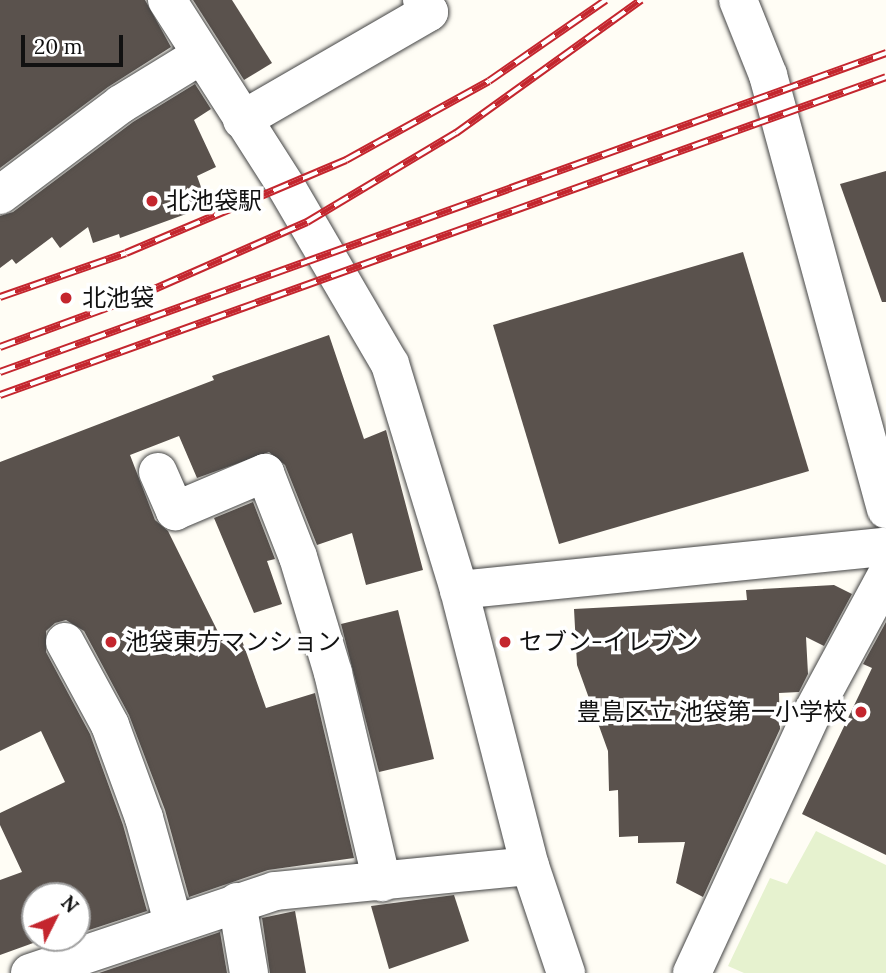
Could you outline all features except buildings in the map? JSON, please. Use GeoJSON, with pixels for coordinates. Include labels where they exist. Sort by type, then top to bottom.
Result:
{"type":"FeatureCollection","features":[{"type":"Feature","properties":{"kind":"street"},"geometry":{"type":"LineString","coordinates":[[167,0],[390,363],[459,590],[530,866],[566,973]]}},
{"type":"Feature","properties":{"kind":"street"},"geometry":{"type":"LineString","coordinates":[[242,120],[429,12],[422,0]]}},
{"type":"Feature","properties":{"kind":"street"},"geometry":{"type":"LineString","coordinates":[[738,0],[768,75],[886,509]]}},
{"type":"Feature","properties":{"kind":"street"},"geometry":{"type":"LineString","coordinates":[[0,195],[121,104],[201,55]]}},
{"type":"Feature","properties":{"kind":"street"},"geometry":{"type":"LineString","coordinates":[[158,472],[175,512],[265,473],[298,556],[333,673],[382,881]]}},
{"type":"Feature","properties":{"kind":"street"},"geometry":{"type":"LineString","coordinates":[[459,590],[886,547]]}},
{"type":"Feature","properties":{"kind":"street"},"geometry":{"type":"LineString","coordinates":[[692,973],[811,713],[886,576]]}},
{"type":"Feature","properties":{"kind":"street"},"geometry":{"type":"LineString","coordinates":[[65,642],[110,725],[144,818],[173,922]]}},
{"type":"Feature","properties":{"kind":"street"},"geometry":{"type":"LineString","coordinates":[[30,973],[173,922],[275,891],[530,866]]}},
{"type":"Feature","properties":{"kind":"street"},"geometry":{"type":"LineString","coordinates":[[237,902],[248,973]]}},
{"type":"Feature","properties":{"kind":"green space"},"geometry":{"type":"Polygon","coordinates":[[[816,831],[886,865],[886,973],[744,973],[728,966],[770,878],[787,884],[816,831]]]}},
{"type":"Feature","properties":{"kind":"railway"},"geometry":{"type":"LineString","coordinates":[[0,297],[126,253],[346,160],[489,81],[606,0]]}},
{"type":"Feature","properties":{"kind":"railway"},"geometry":{"type":"LineString","coordinates":[[0,347],[134,298],[307,222],[456,133],[641,0]]}},
{"type":"Feature","properties":{"kind":"railway"},"geometry":{"type":"LineString","coordinates":[[0,372],[886,53]]}},
{"type":"Feature","properties":{"kind":"railway"},"geometry":{"type":"LineString","coordinates":[[0,395],[886,77]]}},
{"type":"Feature","properties":{"kind":"place","name":"北池袋駅"},"geometry":{"type":"Point","coordinates":[152,201]}},
{"type":"Feature","properties":{"kind":"place","name":"北池袋"},"geometry":{"type":"Point","coordinates":[66,298]}},
{"type":"Feature","properties":{"kind":"place","name":"池袋東方マンション"},"geometry":{"type":"Point","coordinates":[111,642]}},
{"type":"Feature","properties":{"kind":"place","name":"セブン-イレブン"},"geometry":{"type":"Point","coordinates":[505,642]}},
{"type":"Feature","properties":{"kind":"place","name":"豊島区立 池袋第一小学校"},"geometry":{"type":"Point","coordinates":[861,712]}}]}
